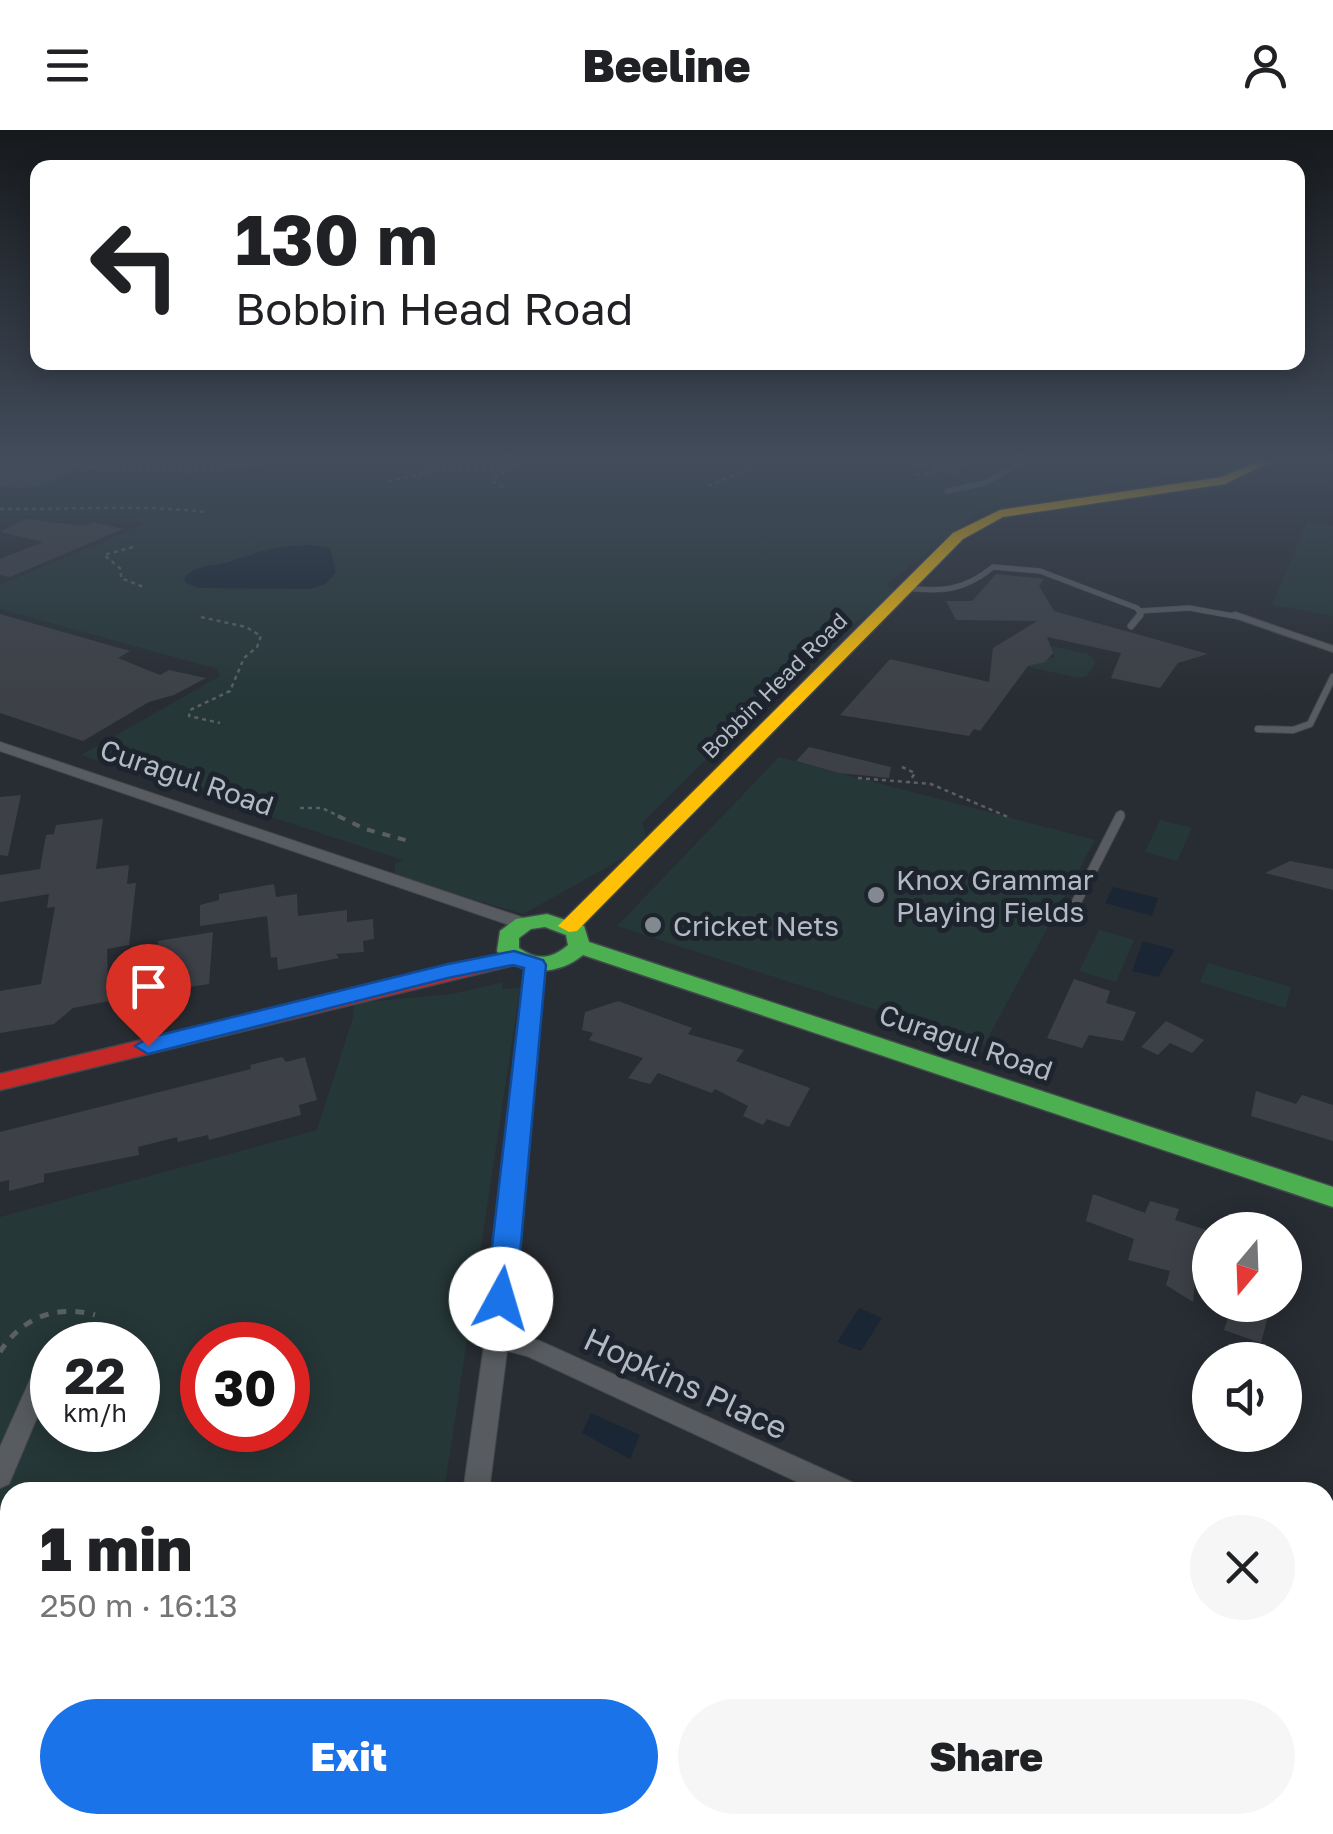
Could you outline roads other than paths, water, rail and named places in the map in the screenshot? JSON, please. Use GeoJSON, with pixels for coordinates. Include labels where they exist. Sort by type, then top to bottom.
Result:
{"type":"FeatureCollection","features":[{"type":"Feature","properties":{"kind":"main road","name":"Bobbin Head Road"},"geometry":{"type":"LineString","coordinates":[[525,961],[564,960],[574,936],[599,900],[953,541]]}},
{"type":"Feature","properties":{"kind":"main road","name":"Curagul Road"},"geometry":{"type":"LineString","coordinates":[[524,924],[548,920],[574,936],[1333,1197]]}},
{"type":"Feature","properties":{"kind":"main road"},"geometry":{"type":"LineString","coordinates":[[524,924],[515,929],[506,944],[525,961]]}},
{"type":"Feature","properties":{"kind":"main road"},"geometry":{"type":"LineString","coordinates":[[0,1082],[448,971],[525,961]]}},
{"type":"Feature","properties":{"kind":"street","name":"Curagul Road"},"geometry":{"type":"LineString","coordinates":[[0,746],[524,924]]}},
{"type":"Feature","properties":{"kind":"street"},"geometry":{"type":"LineString","coordinates":[[477,1482],[497,1338],[525,961]]}},
{"type":"Feature","properties":{"kind":"street","name":"Hopkins Place"},"geometry":{"type":"LineString","coordinates":[[497,1338],[532,1348],[824,1482]]}},
{"type":"Feature","properties":{"kind":"street"},"geometry":{"type":"LineString","coordinates":[[0,1476],[30,1406]]}},
{"type":"Feature","properties":{"kind":"lane"},"geometry":{"type":"LineString","coordinates":[[905,588],[959,591],[970,588],[993,567],[1005,566],[1040,571],[1139,611],[1183,607],[1239,615],[1333,649]]}},
{"type":"Feature","properties":{"kind":"lane"},"geometry":{"type":"LineString","coordinates":[[1131,626],[1141,614],[1139,611]]}},
{"type":"Feature","properties":{"kind":"lane"},"geometry":{"type":"LineString","coordinates":[[1258,730],[1294,730],[1310,724],[1333,677]]}},
{"type":"Feature","properties":{"kind":"lane"},"geometry":{"type":"LineString","coordinates":[[1076,903],[1121,814]]}},
{"type":"Feature","properties":{"kind":"water"},"geometry":{"type":"Polygon","coordinates":[[[309,545],[330,548],[336,573],[325,584],[311,589],[199,588],[186,583],[184,578],[199,568],[259,552],[309,545]]]}},
{"type":"Feature","properties":{"kind":"water"},"geometry":{"type":"Polygon","coordinates":[[[1113,887],[1158,898],[1152,916],[1105,903],[1113,887]]]}},
{"type":"Feature","properties":{"kind":"water"},"geometry":{"type":"Polygon","coordinates":[[[1143,941],[1175,950],[1158,977],[1132,971],[1143,941]]]}},
{"type":"Feature","properties":{"kind":"water"},"geometry":{"type":"Polygon","coordinates":[[[859,1308],[882,1318],[861,1351],[837,1342],[859,1308]]]}},
{"type":"Feature","properties":{"kind":"water"},"geometry":{"type":"Polygon","coordinates":[[[591,1413],[640,1435],[630,1459],[582,1433],[591,1413]]]}},
{"type":"Feature","properties":{"kind":"place","name":"Knox Grammar Playing Fields"},"geometry":{"type":"Point","coordinates":[876,895]}},
{"type":"Feature","properties":{"kind":"place","name":"Cricket Nets"},"geometry":{"type":"Point","coordinates":[653,925]}}]}
